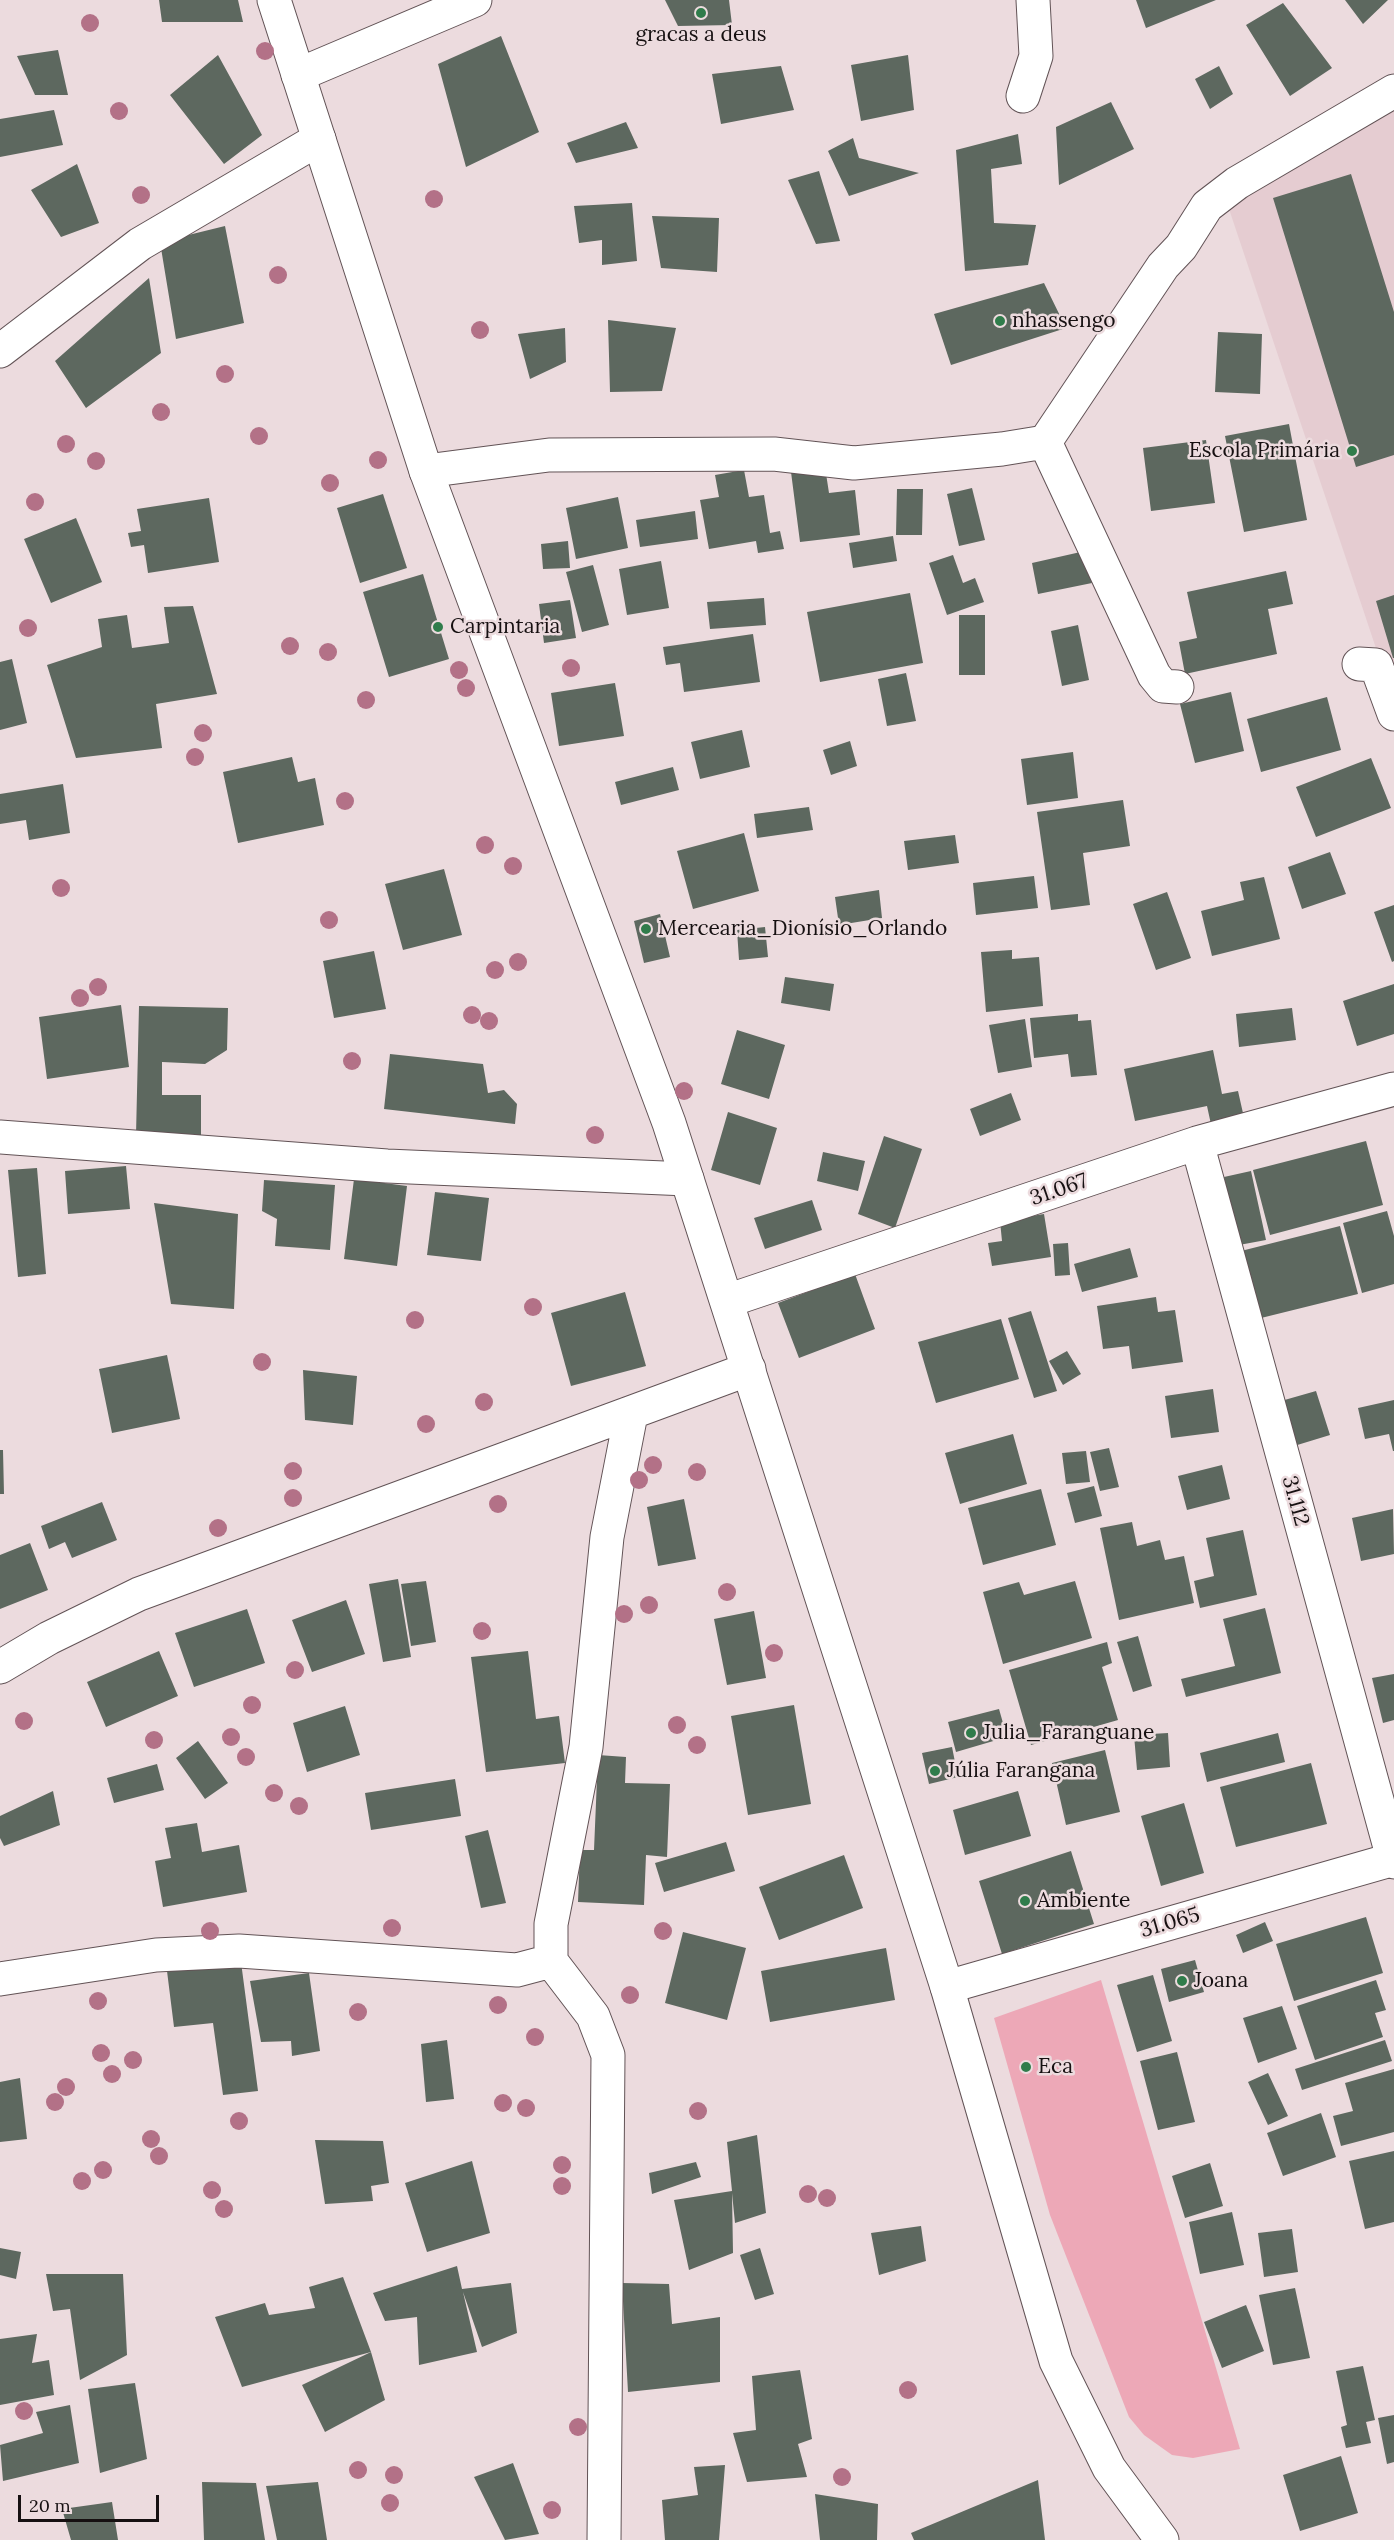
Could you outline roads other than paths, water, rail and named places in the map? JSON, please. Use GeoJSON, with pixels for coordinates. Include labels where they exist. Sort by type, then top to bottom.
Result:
{"type":"FeatureCollection","features":[{"type":"Feature","properties":{"kind":"street"},"geometry":{"type":"LineString","coordinates":[[274,0],[426,471],[669,1123],[947,1986],[1056,2361],[1108,2469],[1162,2540]]}},
{"type":"Feature","properties":{"kind":"street"},"geometry":{"type":"LineString","coordinates":[[298,75],[475,0]]}},
{"type":"Feature","properties":{"kind":"street"},"geometry":{"type":"LineString","coordinates":[[1023,96],[1036,56],[1033,0]]}},
{"type":"Feature","properties":{"kind":"street"},"geometry":{"type":"LineString","coordinates":[[426,471],[549,455],[774,454],[854,463],[1002,449],[1045,442],[1207,206],[1237,183],[1394,91]]}},
{"type":"Feature","properties":{"kind":"street"},"geometry":{"type":"LineString","coordinates":[[0,351],[140,244],[319,139]]}},
{"type":"Feature","properties":{"kind":"street"},"geometry":{"type":"LineString","coordinates":[[1045,442],[1154,675],[1164,686],[1177,687]]}},
{"type":"Feature","properties":{"kind":"street"},"geometry":{"type":"LineString","coordinates":[[1359,664],[1376,665],[1394,714]]}},
{"type":"Feature","properties":{"kind":"street","name":"31.067"},"geometry":{"type":"LineString","coordinates":[[727,1301],[1197,1143],[1394,1089]]}},
{"type":"Feature","properties":{"kind":"street"},"geometry":{"type":"LineString","coordinates":[[0,1137],[387,1166],[687,1179]]}},
{"type":"Feature","properties":{"kind":"street","name":"31.112"},"geometry":{"type":"LineString","coordinates":[[1197,1143],[1394,1860]]}},
{"type":"Feature","properties":{"kind":"street"},"geometry":{"type":"LineString","coordinates":[[0,1667],[49,1638],[139,1594],[749,1369]]}},
{"type":"Feature","properties":{"kind":"street"},"geometry":{"type":"LineString","coordinates":[[604,2540],[608,2055],[593,2016],[551,1961],[551,1924],[586,1747],[607,1538],[631,1414]]}},
{"type":"Feature","properties":{"kind":"street","name":"31.065"},"geometry":{"type":"LineString","coordinates":[[947,1986],[1394,1860]]}},
{"type":"Feature","properties":{"kind":"street"},"geometry":{"type":"LineString","coordinates":[[0,1979],[156,1955],[239,1951],[517,1970],[551,1961]]}},
{"type":"Feature","properties":{"kind":"place","name":"gracas a deus"},"geometry":{"type":"Point","coordinates":[701,13]}},
{"type":"Feature","properties":{"kind":"place","name":"nhassengo"},"geometry":{"type":"Point","coordinates":[1000,321]}},
{"type":"Feature","properties":{"kind":"place","name":"Escola Primária"},"geometry":{"type":"Point","coordinates":[1352,451]}},
{"type":"Feature","properties":{"kind":"place","name":"Carpintaria"},"geometry":{"type":"Point","coordinates":[438,627]}},
{"type":"Feature","properties":{"kind":"place","name":"Mercearia_Dionísio_Orlando"},"geometry":{"type":"Point","coordinates":[646,929]}},
{"type":"Feature","properties":{"kind":"place","name":"Julia_Faranguane"},"geometry":{"type":"Point","coordinates":[971,1733]}},
{"type":"Feature","properties":{"kind":"place","name":"Júlia Farangana"},"geometry":{"type":"Point","coordinates":[935,1771]}},
{"type":"Feature","properties":{"kind":"place","name":"Ambiente"},"geometry":{"type":"Point","coordinates":[1025,1901]}},
{"type":"Feature","properties":{"kind":"place","name":"Joana"},"geometry":{"type":"Point","coordinates":[1182,1981]}},
{"type":"Feature","properties":{"kind":"place","name":"Eca"},"geometry":{"type":"Point","coordinates":[1026,2067]}}]}
